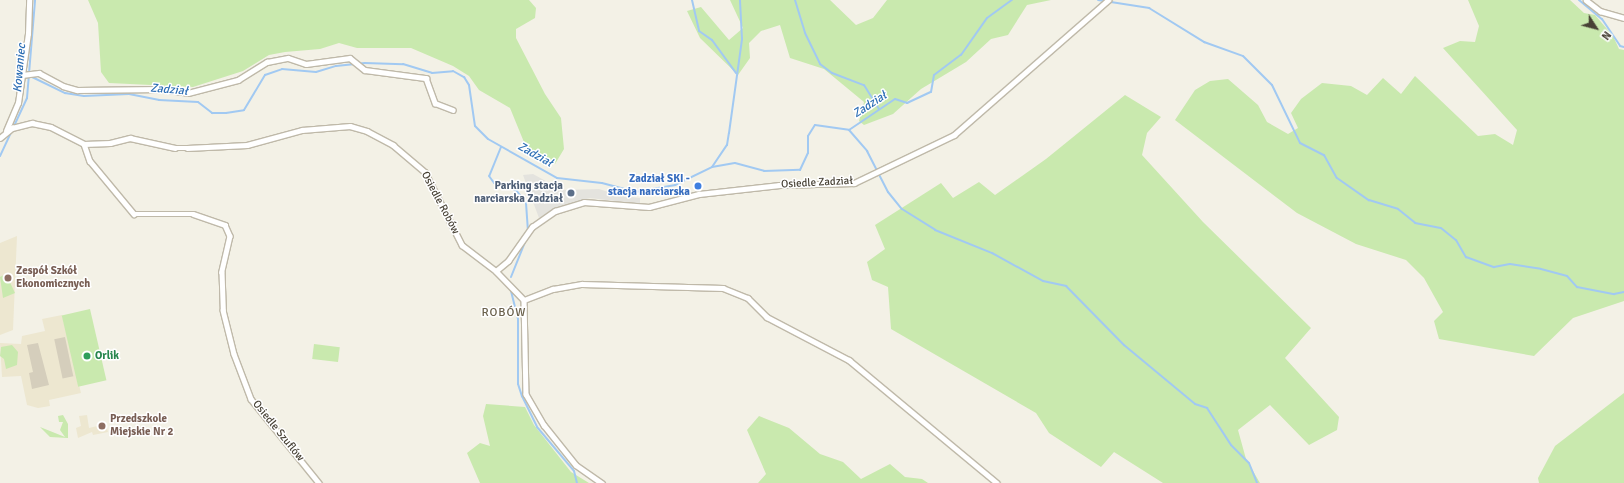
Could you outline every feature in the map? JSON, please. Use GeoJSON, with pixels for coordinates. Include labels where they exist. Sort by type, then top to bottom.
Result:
{"type":"FeatureCollection","features":[{"type":"Feature","properties":{"kind":"street"},"geometry":{"type":"LineString","coordinates":[[6,131],[18,103],[29,0]]}},
{"type":"Feature","properties":{"kind":"street","name":"Osiedle Zadział"},"geometry":{"type":"LineString","coordinates":[[496,271],[512,256],[522,236],[532,227],[555,211],[584,202],[649,207],[699,194],[779,185],[854,182],[954,135],[1108,0]]}},
{"type":"Feature","properties":{"kind":"street"},"geometry":{"type":"LineString","coordinates":[[1586,0],[1600,11],[1624,18]]}},
{"type":"Feature","properties":{"kind":"street"},"geometry":{"type":"LineString","coordinates":[[22,75],[39,73],[63,86],[77,90],[161,89],[188,93],[238,80],[267,62],[288,58],[306,64],[345,58],[356,61],[370,71],[426,78],[435,103],[453,110]]}},
{"type":"Feature","properties":{"kind":"street","name":"Osiedle Robów"},"geometry":{"type":"LineString","coordinates":[[0,138],[6,131],[22,124],[51,127],[84,144],[110,143],[130,138],[175,148],[247,145],[327,127],[350,126],[367,131],[393,145],[425,172],[462,245],[496,271],[524,300]]}},
{"type":"Feature","properties":{"kind":"street","name":"Osiedle Szuflów"},"geometry":{"type":"LineString","coordinates":[[84,144],[90,161],[134,214],[193,214],[225,225],[230,236],[222,272],[223,310],[234,354],[251,399],[319,483]]}},
{"type":"Feature","properties":{"kind":"street"},"geometry":{"type":"LineString","coordinates":[[602,483],[576,465],[544,425],[526,394],[524,300],[553,289],[582,284],[723,288],[748,298],[767,317],[849,360],[997,483]]}},
{"type":"Feature","properties":{"kind":"shaded area","name":"Parking stacja narciarska Zadział"},"geometry":{"type":"Polygon","coordinates":[[[533,174],[562,190],[599,189],[621,196],[640,198],[640,204],[590,198],[553,209],[539,218],[523,175],[533,174]]]}},
{"type":"Feature","properties":{"kind":"shaded area","name":"Zespół Szkół Ekonomicznych"},"geometry":{"type":"Polygon","coordinates":[[[17,236],[13,330],[0,335],[0,243],[17,236]]]}},
{"type":"Feature","properties":{"kind":"shaded area"},"geometry":{"type":"Polygon","coordinates":[[[62,315],[81,393],[49,400],[50,406],[38,408],[27,405],[21,376],[2,377],[0,343],[21,344],[22,336],[45,331],[42,319],[62,315]]]}},
{"type":"Feature","properties":{"kind":"shaded area","name":"Przedszkole Miejskie Nr 2"},"geometry":{"type":"Polygon","coordinates":[[[87,415],[89,428],[106,424],[108,432],[93,435],[92,432],[78,438],[76,428],[81,426],[79,416],[87,415]]]}},
{"type":"Feature","properties":{"kind":"green space"},"geometry":{"type":"Polygon","coordinates":[[[88,0],[529,0],[536,8],[535,18],[516,29],[516,38],[545,94],[561,118],[564,149],[555,164],[543,165],[526,147],[510,108],[479,90],[469,76],[453,66],[411,48],[357,48],[339,43],[320,49],[285,52],[269,55],[243,71],[193,87],[109,83],[101,72],[98,23],[88,0]]]}},
{"type":"Feature","properties":{"kind":"green space"},"geometry":{"type":"Polygon","coordinates":[[[730,0],[830,0],[856,25],[873,18],[887,0],[1051,0],[1027,5],[1008,35],[991,39],[966,62],[921,89],[893,114],[864,125],[859,121],[864,102],[824,69],[790,58],[780,25],[761,31],[749,43],[750,58],[738,75],[700,38],[687,11],[701,7],[729,40],[743,28],[730,0]]]}},
{"type":"Feature","properties":{"kind":"green space"},"geometry":{"type":"Polygon","coordinates":[[[1468,0],[1570,0],[1584,13],[1595,15],[1613,36],[1619,49],[1624,50],[1624,301],[1573,318],[1534,356],[1439,339],[1434,321],[1443,312],[1424,278],[1406,260],[1356,244],[1297,213],[1175,120],[1195,90],[1210,81],[1228,79],[1258,105],[1267,122],[1288,134],[1298,128],[1291,113],[1301,99],[1322,83],[1351,86],[1367,95],[1383,78],[1401,94],[1415,76],[1478,136],[1495,134],[1513,145],[1517,130],[1443,48],[1460,41],[1475,42],[1479,26],[1468,0]]]}},
{"type":"Feature","properties":{"kind":"green space"},"geometry":{"type":"Polygon","coordinates":[[[1125,95],[1161,117],[1147,133],[1142,155],[1203,222],[1311,328],[1285,358],[1339,417],[1337,430],[1309,445],[1270,405],[1238,430],[1246,459],[1260,483],[1163,483],[1114,452],[1101,467],[1049,433],[1036,413],[891,329],[888,287],[872,280],[867,262],[885,249],[875,225],[941,183],[953,198],[979,182],[995,195],[1046,159],[1125,95]]]}},
{"type":"Feature","properties":{"kind":"green space"},"geometry":{"type":"Polygon","coordinates":[[[6,274],[15,293],[3,298],[0,277],[6,274]]]}},
{"type":"Feature","properties":{"kind":"green space","name":"Orlik"},"geometry":{"type":"Polygon","coordinates":[[[90,309],[106,380],[78,387],[62,316],[90,309]]]}},
{"type":"Feature","properties":{"kind":"green space"},"geometry":{"type":"Polygon","coordinates":[[[314,344],[340,347],[338,362],[312,359],[314,344]]]}},
{"type":"Feature","properties":{"kind":"green space"},"geometry":{"type":"Polygon","coordinates":[[[12,345],[18,352],[17,365],[6,369],[4,359],[0,356],[1,347],[12,345]]]}},
{"type":"Feature","properties":{"kind":"green space"},"geometry":{"type":"Polygon","coordinates":[[[1624,393],[1624,483],[1539,483],[1538,478],[1555,446],[1624,393]]]}},
{"type":"Feature","properties":{"kind":"green space"},"geometry":{"type":"Polygon","coordinates":[[[486,404],[525,407],[534,425],[571,472],[589,483],[480,483],[467,453],[480,443],[490,446],[483,416],[486,404]]]}},
{"type":"Feature","properties":{"kind":"green space"},"geometry":{"type":"Polygon","coordinates":[[[63,415],[68,424],[68,438],[50,437],[40,427],[65,437],[60,430],[63,422],[59,422],[58,416],[63,415]]]}},
{"type":"Feature","properties":{"kind":"green space"},"geometry":{"type":"Polygon","coordinates":[[[759,416],[789,428],[820,454],[843,462],[861,479],[890,464],[905,477],[922,479],[928,483],[758,483],[766,474],[747,430],[759,416]]]}},
{"type":"Feature","properties":{"kind":"building"},"geometry":{"type":"Polygon","coordinates":[[[65,337],[73,376],[63,378],[54,339],[65,337]]]}},
{"type":"Feature","properties":{"kind":"building"},"geometry":{"type":"Polygon","coordinates":[[[38,343],[49,385],[32,389],[29,373],[33,372],[27,345],[38,343]]]}},
{"type":"Feature","properties":{"kind":"waterway","name":"Kowaniec"},"geometry":{"type":"LineString","coordinates":[[0,156],[27,98],[35,0]]}},
{"type":"Feature","properties":{"kind":"waterway"},"geometry":{"type":"LineString","coordinates":[[692,0],[699,31],[712,40],[736,73]]}},
{"type":"Feature","properties":{"kind":"waterway"},"geometry":{"type":"LineString","coordinates":[[712,167],[727,145],[742,39],[740,0]]}},
{"type":"Feature","properties":{"kind":"waterway"},"geometry":{"type":"LineString","coordinates":[[795,0],[805,33],[820,64],[832,73],[864,85],[879,109]]}},
{"type":"Feature","properties":{"kind":"waterway","name":"Zadział"},"geometry":{"type":"LineString","coordinates":[[30,76],[65,93],[84,96],[129,94],[159,100],[198,102],[212,113],[226,113],[244,110],[265,75],[282,69],[316,72],[336,66],[365,63],[403,64],[432,73],[453,71],[464,77],[469,85],[475,126],[488,139],[557,178],[602,183],[635,192],[675,185],[712,167],[735,163],[764,171],[800,170],[808,153],[808,136],[815,125],[849,130],[895,99],[907,103],[931,92],[934,75],[961,55],[987,18],[1012,0]]}},
{"type":"Feature","properties":{"kind":"waterway"},"geometry":{"type":"LineString","coordinates":[[1098,0],[1149,8],[1204,42],[1243,56],[1272,85],[1300,143],[1324,155],[1337,178],[1369,200],[1398,209],[1415,223],[1441,228],[1456,240],[1466,257],[1494,267],[1510,264],[1541,269],[1567,276],[1577,287],[1614,294],[1624,292]]}},
{"type":"Feature","properties":{"kind":"waterway","name":"Zadział"},"geometry":{"type":"LineString","coordinates":[[1579,0],[1602,19],[1620,46],[1624,47]]}},
{"type":"Feature","properties":{"kind":"waterway"},"geometry":{"type":"LineString","coordinates":[[849,130],[867,151],[888,192],[902,209],[935,230],[992,253],[1043,281],[1066,286],[1124,345],[1195,404],[1207,408],[1231,445],[1249,463],[1257,483]]}},
{"type":"Feature","properties":{"kind":"waterway"},"geometry":{"type":"LineString","coordinates":[[501,147],[489,176],[494,183],[516,190],[526,203],[528,231]]}},
{"type":"Feature","properties":{"kind":"waterway"},"geometry":{"type":"LineString","coordinates":[[511,277],[527,237]]}},
{"type":"Feature","properties":{"kind":"waterway"},"geometry":{"type":"LineString","coordinates":[[510,287],[518,319],[518,384],[522,396],[537,427],[574,471],[577,483]]}},
{"type":"Feature","properties":{"kind":"place","name":"Zadział SKI - stacja narciarska"},"geometry":{"type":"Point","coordinates":[698,186]}},
{"type":"Feature","properties":{"kind":"place","name":"Parking stacja narciarska Zadział"},"geometry":{"type":"Point","coordinates":[571,193]}},
{"type":"Feature","properties":{"kind":"place","name":"Zespół Szkół Ekonomicznych"},"geometry":{"type":"Point","coordinates":[8,278]}},
{"type":"Feature","properties":{"kind":"place","name":"Orlik"},"geometry":{"type":"Point","coordinates":[87,356]}},
{"type":"Feature","properties":{"kind":"place","name":"Przedszkole Miejskie Nr 2"},"geometry":{"type":"Point","coordinates":[102,426]}},
{"type":"Feature","properties":{"kind":"district","name":"ROBÓW"},"geometry":{"type":"Point","coordinates":[504,313]}}]}
